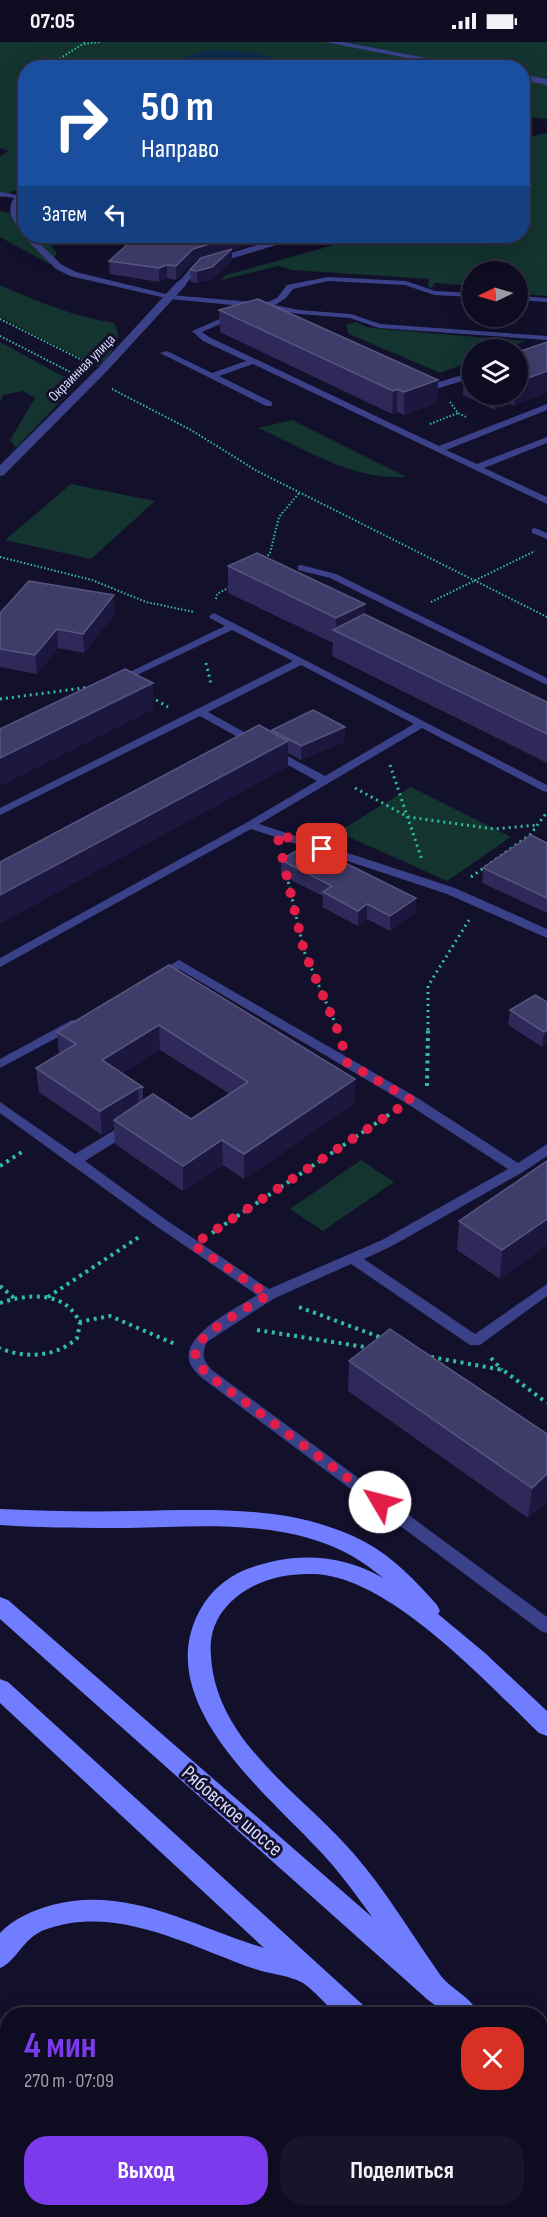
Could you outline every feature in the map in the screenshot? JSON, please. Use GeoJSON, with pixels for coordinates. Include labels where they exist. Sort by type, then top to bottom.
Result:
{"type":"FeatureCollection","features":[{"type":"Feature","properties":{"kind":"main road"},"geometry":{"type":"LineString","coordinates":[[0,1516],[65,1520],[243,1519],[299,1526],[357,1548],[401,1579],[462,1648]]}},
{"type":"Feature","properties":{"kind":"main road"},"geometry":{"type":"LineString","coordinates":[[437,1991],[346,1863],[313,1826],[271,1786],[228,1736],[206,1691],[200,1665],[199,1638],[204,1620],[217,1601],[233,1586],[254,1574],[285,1566],[313,1565],[341,1569],[389,1593],[417,1611],[462,1648],[547,1726]]}},
{"type":"Feature","properties":{"kind":"main road","name":"Рябовское шоссе"},"geometry":{"type":"LineString","coordinates":[[0,1606],[456,2007]]}},
{"type":"Feature","properties":{"kind":"main road"},"geometry":{"type":"LineString","coordinates":[[0,1689],[347,2007]]}},
{"type":"Feature","properties":{"kind":"main road"},"geometry":{"type":"LineString","coordinates":[[0,1956],[3,1949],[24,1926],[62,1912],[94,1910],[126,1912],[168,1924],[255,1957],[313,1974]]}},
{"type":"Feature","properties":{"kind":"street"},"geometry":{"type":"LineString","coordinates":[[329,42],[430,60]]}},
{"type":"Feature","properties":{"kind":"street"},"geometry":{"type":"LineString","coordinates":[[530,79],[547,82]]}},
{"type":"Feature","properties":{"kind":"street","name":"Окраинная улица"},"geometry":{"type":"LineString","coordinates":[[0,472],[102,370],[183,283]]}},
{"type":"Feature","properties":{"kind":"lane"},"geometry":{"type":"LineString","coordinates":[[0,194],[18,196]]}},
{"type":"Feature","properties":{"kind":"lane"},"geometry":{"type":"LineString","coordinates":[[18,197],[13,201],[11,209],[18,222]]}},
{"type":"Feature","properties":{"kind":"lane"},"geometry":{"type":"LineString","coordinates":[[35,243],[59,267],[73,274],[170,297],[351,316],[379,326],[547,338]]}},
{"type":"Feature","properties":{"kind":"lane"},"geometry":{"type":"LineString","coordinates":[[183,283],[197,266],[273,243]]}},
{"type":"Feature","properties":{"kind":"lane"},"geometry":{"type":"LineString","coordinates":[[462,294],[434,293],[406,283],[328,279],[306,282],[290,287],[285,297],[279,302],[196,331],[199,335],[254,362],[547,501]]}},
{"type":"Feature","properties":{"kind":"lane"},"geometry":{"type":"LineString","coordinates":[[528,299],[547,300]]}},
{"type":"Feature","properties":{"kind":"lane"},"geometry":{"type":"LineString","coordinates":[[267,306],[273,312],[294,321]]}},
{"type":"Feature","properties":{"kind":"lane"},"geometry":{"type":"LineString","coordinates":[[164,353],[269,404]]}},
{"type":"Feature","properties":{"kind":"lane"},"geometry":{"type":"LineString","coordinates":[[212,376],[254,362]]}},
{"type":"Feature","properties":{"kind":"lane"},"geometry":{"type":"LineString","coordinates":[[411,374],[439,385],[462,378]]}},
{"type":"Feature","properties":{"kind":"lane"},"geometry":{"type":"LineString","coordinates":[[438,450],[547,407]]}},
{"type":"Feature","properties":{"kind":"lane"},"geometry":{"type":"LineString","coordinates":[[476,468],[547,440]]}},
{"type":"Feature","properties":{"kind":"lane"},"geometry":{"type":"LineString","coordinates":[[535,531],[547,536]]}},
{"type":"Feature","properties":{"kind":"lane"},"geometry":{"type":"LineString","coordinates":[[301,568],[333,576],[547,682]]}},
{"type":"Feature","properties":{"kind":"lane"},"geometry":{"type":"LineString","coordinates":[[214,616],[547,789]]}},
{"type":"Feature","properties":{"kind":"lane"},"geometry":{"type":"LineString","coordinates":[[101,688],[232,626]]}},
{"type":"Feature","properties":{"kind":"lane"},"geometry":{"type":"LineString","coordinates":[[0,812],[300,662]]}},
{"type":"Feature","properties":{"kind":"lane"},"geometry":{"type":"LineString","coordinates":[[200,712],[241,741],[330,778]]}},
{"type":"Feature","properties":{"kind":"lane"},"geometry":{"type":"LineString","coordinates":[[0,963],[250,825],[422,724]]}},
{"type":"Feature","properties":{"kind":"lane"},"geometry":{"type":"LineString","coordinates":[[250,825],[451,891],[547,934]]}},
{"type":"Feature","properties":{"kind":"lane"},"geometry":{"type":"LineString","coordinates":[[140,986],[179,964],[411,1100],[518,1170]]}},
{"type":"Feature","properties":{"kind":"lane"},"geometry":{"type":"LineString","coordinates":[[0,1064],[80,1019]]}},
{"type":"Feature","properties":{"kind":"lane"},"geometry":{"type":"LineString","coordinates":[[0,1106],[161,1223],[268,1295]]}},
{"type":"Feature","properties":{"kind":"lane"},"geometry":{"type":"LineString","coordinates":[[74,1161],[145,1117]]}},
{"type":"Feature","properties":{"kind":"lane"},"geometry":{"type":"LineString","coordinates":[[547,1149],[518,1170],[387,1243],[268,1295],[202,1338],[195,1351],[197,1363],[207,1374],[547,1626]]}},
{"type":"Feature","properties":{"kind":"lane"},"geometry":{"type":"LineString","coordinates":[[351,1257],[475,1341],[547,1289]]}},
{"type":"Feature","properties":{"kind":"path"},"geometry":{"type":"LineString","coordinates":[[60,60],[86,42]]}},
{"type":"Feature","properties":{"kind":"path"},"geometry":{"type":"LineString","coordinates":[[83,44],[100,42]]}},
{"type":"Feature","properties":{"kind":"path"},"geometry":{"type":"LineString","coordinates":[[0,319],[102,370]]}},
{"type":"Feature","properties":{"kind":"path"},"geometry":{"type":"LineString","coordinates":[[0,336],[103,384],[172,420],[257,471],[547,617]]}},
{"type":"Feature","properties":{"kind":"path"},"geometry":{"type":"LineString","coordinates":[[439,385],[458,413],[491,429]]}},
{"type":"Feature","properties":{"kind":"path"},"geometry":{"type":"LineString","coordinates":[[258,568],[270,553],[279,517],[300,492]]}},
{"type":"Feature","properties":{"kind":"path"},"geometry":{"type":"LineString","coordinates":[[409,613],[536,551]]}},
{"type":"Feature","properties":{"kind":"path"},"geometry":{"type":"LineString","coordinates":[[0,557],[92,580],[146,602],[214,616],[217,594],[235,585]]}},
{"type":"Feature","properties":{"kind":"path"},"geometry":{"type":"LineString","coordinates":[[213,659],[205,663],[217,703]]}},
{"type":"Feature","properties":{"kind":"path"},"geometry":{"type":"LineString","coordinates":[[0,699],[80,687],[101,688]]}},
{"type":"Feature","properties":{"kind":"path"},"geometry":{"type":"LineString","coordinates":[[148,695],[187,718]]}},
{"type":"Feature","properties":{"kind":"path"},"geometry":{"type":"LineString","coordinates":[[384,747],[423,862],[411,878]]}},
{"type":"Feature","properties":{"kind":"path"},"geometry":{"type":"LineString","coordinates":[[330,778],[408,817],[494,829],[537,825]]}},
{"type":"Feature","properties":{"kind":"path"},"geometry":{"type":"LineString","coordinates":[[451,891],[530,835],[547,812]]}},
{"type":"Feature","properties":{"kind":"path"},"geometry":{"type":"LineString","coordinates":[[277,834],[304,951],[341,1038],[346,1062]]}},
{"type":"Feature","properties":{"kind":"path"},"geometry":{"type":"LineString","coordinates":[[193,1245],[411,1100],[429,1084],[428,986],[479,904]]}},
{"type":"Feature","properties":{"kind":"path"},"geometry":{"type":"LineString","coordinates":[[47,1298],[161,1223]]}},
{"type":"Feature","properties":{"kind":"path"},"geometry":{"type":"LineString","coordinates":[[0,1286],[14,1298]]}},
{"type":"Feature","properties":{"kind":"path"},"geometry":{"type":"LineString","coordinates":[[268,1295],[389,1341]]}},
{"type":"Feature","properties":{"kind":"path"},"geometry":{"type":"LineString","coordinates":[[0,1304],[14,1298],[47,1298],[69,1308],[77,1315],[81,1327],[76,1339],[65,1349],[50,1354],[25,1354],[0,1348]]}},
{"type":"Feature","properties":{"kind":"path"},"geometry":{"type":"LineString","coordinates":[[79,1322],[110,1316],[195,1351]]}},
{"type":"Feature","properties":{"kind":"path"},"geometry":{"type":"LineString","coordinates":[[223,1324],[375,1349]]}},
{"type":"Feature","properties":{"kind":"path"},"geometry":{"type":"LineString","coordinates":[[422,1355],[503,1370],[547,1403]]}},
{"type":"Feature","properties":{"kind":"green space"},"geometry":{"type":"Polygon","coordinates":[[[0,42],[547,42],[547,119],[530,117],[530,60],[18,60],[18,156],[16,158],[18,158],[18,189],[0,198],[0,156],[8,151],[0,148],[0,42]]]}},
{"type":"Feature","properties":{"kind":"green space"},"geometry":{"type":"Polygon","coordinates":[[[547,133],[547,296],[528,295],[528,261],[462,261],[462,285],[435,283],[432,288],[428,287],[429,279],[292,270],[278,266],[221,280],[226,275],[342,243],[530,243],[530,136],[547,133]]]}},
{"type":"Feature","properties":{"kind":"green space"},"geometry":{"type":"Polygon","coordinates":[[[0,210],[7,213],[18,210],[18,243],[50,243],[57,254],[49,264],[0,237],[0,210]]]}},
{"type":"Feature","properties":{"kind":"green space"},"geometry":{"type":"Polygon","coordinates":[[[0,285],[56,308],[114,323],[118,336],[115,347],[99,367],[0,317],[0,285]]]}},
{"type":"Feature","properties":{"kind":"green space"},"geometry":{"type":"Polygon","coordinates":[[[356,322],[367,327],[382,329],[502,339],[462,339],[462,365],[440,373],[349,334],[346,325],[356,322]]]}},
{"type":"Feature","properties":{"kind":"green space"},"geometry":{"type":"Polygon","coordinates":[[[0,342],[77,384],[16,448],[10,440],[35,398],[23,391],[3,395],[0,403],[0,342]]]}},
{"type":"Feature","properties":{"kind":"green space"},"geometry":{"type":"Polygon","coordinates":[[[292,420],[407,477],[387,477],[349,469],[258,428],[292,420]]]}},
{"type":"Feature","properties":{"kind":"green space"},"geometry":{"type":"Polygon","coordinates":[[[71,484],[155,501],[91,559],[5,540],[71,484]]]}},
{"type":"Feature","properties":{"kind":"green space"},"geometry":{"type":"Polygon","coordinates":[[[411,787],[511,837],[447,881],[338,832],[411,787]]]}},
{"type":"Feature","properties":{"kind":"green space"},"geometry":{"type":"Polygon","coordinates":[[[361,1160],[394,1182],[323,1231],[290,1209],[361,1160]]]}},
{"type":"Feature","properties":{"kind":"water"},"geometry":{"type":"Polygon","coordinates":[[[222,50],[253,53],[279,60],[178,60],[201,52],[222,50]]]}},
{"type":"Feature","properties":{"kind":"building"},"geometry":{"type":"Polygon","coordinates":[[[129,243],[213,243],[193,249],[176,266],[167,265],[159,268],[109,261],[129,243]]]}},
{"type":"Feature","properties":{"kind":"building"},"geometry":{"type":"Polygon","coordinates":[[[232,249],[212,267],[197,271],[190,270],[201,258],[232,249]]]}},
{"type":"Feature","properties":{"kind":"building"},"geometry":{"type":"Polygon","coordinates":[[[258,299],[438,380],[404,392],[397,389],[393,391],[219,310],[258,299]]]}},
{"type":"Feature","properties":{"kind":"building"},"geometry":{"type":"Polygon","coordinates":[[[547,342],[547,371],[528,378],[528,349],[547,342]]]}},
{"type":"Feature","properties":{"kind":"building"},"geometry":{"type":"Polygon","coordinates":[[[257,553],[365,604],[336,618],[228,566],[257,553]]]}},
{"type":"Feature","properties":{"kind":"building"},"geometry":{"type":"Polygon","coordinates":[[[29,581],[114,595],[83,634],[57,629],[35,655],[0,649],[0,613],[29,581]]]}},
{"type":"Feature","properties":{"kind":"building"},"geometry":{"type":"Polygon","coordinates":[[[364,614],[547,702],[547,734],[333,630],[364,614]]]}},
{"type":"Feature","properties":{"kind":"building"},"geometry":{"type":"Polygon","coordinates":[[[125,669],[153,683],[0,758],[0,729],[125,669]]]}},
{"type":"Feature","properties":{"kind":"building"},"geometry":{"type":"Polygon","coordinates":[[[313,710],[345,727],[301,746],[272,730],[313,710]]]}},
{"type":"Feature","properties":{"kind":"building"},"geometry":{"type":"Polygon","coordinates":[[[259,725],[288,741],[0,895],[0,862],[259,725]]]}},
{"type":"Feature","properties":{"kind":"building"},"geometry":{"type":"Polygon","coordinates":[[[531,835],[547,843],[547,898],[483,868],[531,835]]]}},
{"type":"Feature","properties":{"kind":"building"},"geometry":{"type":"Polygon","coordinates":[[[307,844],[416,898],[390,916],[367,904],[358,911],[323,892],[332,886],[281,860],[307,844]]]}},
{"type":"Feature","properties":{"kind":"building"},"geometry":{"type":"Polygon","coordinates":[[[169,965],[355,1079],[244,1154],[222,1140],[183,1166],[114,1120],[153,1094],[191,1119],[248,1082],[159,1025],[102,1060],[143,1087],[100,1111],[36,1068],[76,1044],[57,1032],[169,965]]]}},
{"type":"Feature","properties":{"kind":"building"},"geometry":{"type":"Polygon","coordinates":[[[535,995],[547,1002],[547,1030],[544,1032],[510,1010],[535,995]]]}},
{"type":"Feature","properties":{"kind":"building"},"geometry":{"type":"Polygon","coordinates":[[[547,1161],[547,1219],[502,1250],[459,1221],[547,1161]]]}},
{"type":"Feature","properties":{"kind":"building"},"geometry":{"type":"Polygon","coordinates":[[[390,1329],[547,1434],[547,1474],[532,1488],[349,1361],[390,1329]]]}},
{"type":"Feature","properties":{"kind":"route"},"geometry":{"type":"LineString","coordinates":[[322,849],[277,834],[304,951],[341,1038],[346,1062],[411,1100],[193,1245],[268,1295],[202,1338],[195,1351],[197,1363],[207,1374],[380,1502]]}}]}
